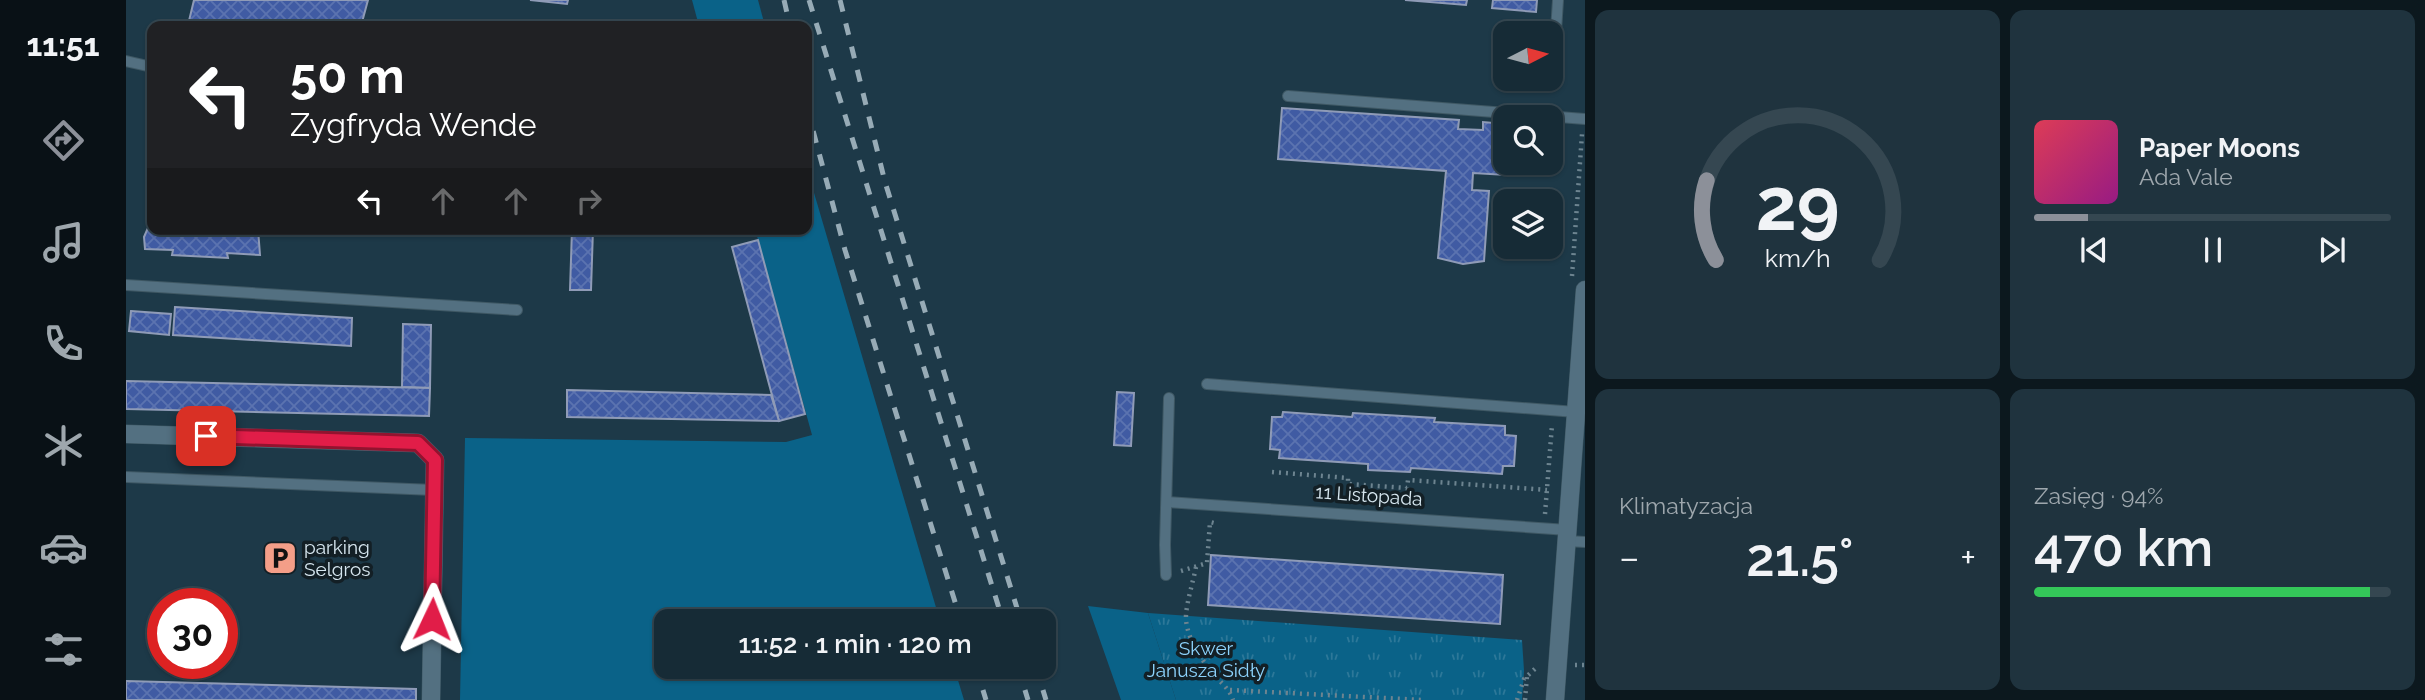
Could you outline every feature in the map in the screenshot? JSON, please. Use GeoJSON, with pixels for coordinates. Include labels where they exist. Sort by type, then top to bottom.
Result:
{"type":"FeatureCollection","features":[{"type":"Feature","properties":{"kind":"street"},"geometry":{"type":"LineString","coordinates":[[1555,700],[1573,538],[1576,412],[1585,290]]}},
{"type":"Feature","properties":{"kind":"street"},"geometry":{"type":"LineString","coordinates":[[126,434],[418,443],[435,460],[431,700]]}},
{"type":"Feature","properties":{"kind":"lane"},"geometry":{"type":"LineString","coordinates":[[1557,21],[1558,0]]}},
{"type":"Feature","properties":{"kind":"lane"},"geometry":{"type":"LineString","coordinates":[[126,61],[147,66]]}},
{"type":"Feature","properties":{"kind":"lane"},"geometry":{"type":"LineString","coordinates":[[1288,96],[1585,119]]}},
{"type":"Feature","properties":{"kind":"lane"},"geometry":{"type":"LineString","coordinates":[[126,285],[517,310]]}},
{"type":"Feature","properties":{"kind":"lane"},"geometry":{"type":"LineString","coordinates":[[1207,384],[1576,412]]}},
{"type":"Feature","properties":{"kind":"lane"},"geometry":{"type":"LineString","coordinates":[[1166,575],[1169,398]]}},
{"type":"Feature","properties":{"kind":"lane"},"geometry":{"type":"LineString","coordinates":[[126,477],[434,490]]}},
{"type":"Feature","properties":{"kind":"lane","name":"11 Listopada"},"geometry":{"type":"LineString","coordinates":[[1167,502],[1573,538]]}},
{"type":"Feature","properties":{"kind":"path"},"geometry":{"type":"LineString","coordinates":[[1272,472],[1348,478],[1348,484],[1407,488],[1408,480],[1547,490]]}},
{"type":"Feature","properties":{"kind":"path"},"geometry":{"type":"LineString","coordinates":[[1223,523],[1210,522],[1207,563],[1196,567],[1186,613],[1189,630],[1201,658],[1214,676],[1230,690],[1233,700]]}},
{"type":"Feature","properties":{"kind":"path"},"geometry":{"type":"LineString","coordinates":[[1517,700],[1524,679],[1542,663]]}},
{"type":"Feature","properties":{"kind":"path"},"geometry":{"type":"LineString","coordinates":[[1525,700],[1527,677]]}},
{"type":"Feature","properties":{"kind":"path"},"geometry":{"type":"LineString","coordinates":[[1230,690],[1317,697],[1423,700]]}},
{"type":"Feature","properties":{"kind":"path"},"geometry":{"type":"LineString","coordinates":[[1267,700],[1273,693]]}},
{"type":"Feature","properties":{"kind":"green space"},"geometry":{"type":"Polygon","coordinates":[[[692,0],[758,0],[764,21],[698,21],[692,0]]]}},
{"type":"Feature","properties":{"kind":"green space"},"geometry":{"type":"Polygon","coordinates":[[[812,186],[936,609],[654,609],[654,679],[958,679],[964,700],[460,700],[465,438],[786,442],[812,435],[757,235],[812,235],[812,186]]]}},
{"type":"Feature","properties":{"kind":"green space"},"geometry":{"type":"Polygon","coordinates":[[[1088,606],[1148,613],[1176,700],[1121,700],[1088,606]]]}},
{"type":"Feature","properties":{"kind":"green space","name":"Skwer Janusza Sidły"},"geometry":{"type":"Polygon","coordinates":[[[1148,613],[1522,640],[1522,700],[1176,700],[1148,613]]]}},
{"type":"Feature","properties":{"kind":"building"},"geometry":{"type":"Polygon","coordinates":[[[194,0],[368,0],[362,21],[189,21],[194,0]]]}},
{"type":"Feature","properties":{"kind":"building"},"geometry":{"type":"Polygon","coordinates":[[[530,0],[568,0],[567,4],[530,0]]]}},
{"type":"Feature","properties":{"kind":"building"},"geometry":{"type":"Polygon","coordinates":[[[1405,0],[1467,0],[1466,5],[1405,0]]]}},
{"type":"Feature","properties":{"kind":"building"},"geometry":{"type":"Polygon","coordinates":[[[1493,0],[1537,0],[1536,12],[1492,8],[1493,0]]]}},
{"type":"Feature","properties":{"kind":"building"},"geometry":{"type":"Polygon","coordinates":[[[1282,108],[1459,120],[1458,129],[1483,130],[1483,122],[1493,123],[1493,174],[1473,173],[1472,190],[1489,191],[1484,261],[1463,264],[1438,258],[1446,171],[1278,159],[1282,108]]]}},
{"type":"Feature","properties":{"kind":"building"},"geometry":{"type":"Polygon","coordinates":[[[147,230],[147,235],[258,235],[260,255],[227,253],[228,258],[172,255],[173,250],[145,249],[144,237],[147,230]]]}},
{"type":"Feature","properties":{"kind":"building"},"geometry":{"type":"Polygon","coordinates":[[[572,235],[593,235],[591,290],[570,290],[572,235]]]}},
{"type":"Feature","properties":{"kind":"building"},"geometry":{"type":"Polygon","coordinates":[[[758,240],[805,414],[779,421],[732,247],[758,240]]]}},
{"type":"Feature","properties":{"kind":"building"},"geometry":{"type":"Polygon","coordinates":[[[175,307],[352,318],[351,346],[173,335],[175,307]]]}},
{"type":"Feature","properties":{"kind":"building"},"geometry":{"type":"Polygon","coordinates":[[[131,311],[171,314],[169,335],[129,331],[131,311]]]}},
{"type":"Feature","properties":{"kind":"building"},"geometry":{"type":"Polygon","coordinates":[[[403,324],[431,325],[430,388],[402,387],[403,324]]]}},
{"type":"Feature","properties":{"kind":"building"},"geometry":{"type":"Polygon","coordinates":[[[126,381],[430,388],[429,416],[126,409],[126,381]]]}},
{"type":"Feature","properties":{"kind":"building"},"geometry":{"type":"Polygon","coordinates":[[[567,390],[771,395],[779,421],[567,417],[567,390]]]}},
{"type":"Feature","properties":{"kind":"building"},"geometry":{"type":"Polygon","coordinates":[[[1117,392],[1134,393],[1131,446],[1114,445],[1117,392]]]}},
{"type":"Feature","properties":{"kind":"building"},"geometry":{"type":"Polygon","coordinates":[[[1283,412],[1352,417],[1353,413],[1435,418],[1434,422],[1505,426],[1505,435],[1516,436],[1514,466],[1503,466],[1502,474],[1411,468],[1410,472],[1368,470],[1368,464],[1279,458],[1280,450],[1270,449],[1272,417],[1282,417],[1283,412]]]}},
{"type":"Feature","properties":{"kind":"building"},"geometry":{"type":"Polygon","coordinates":[[[1211,555],[1503,575],[1500,624],[1208,605],[1211,555]]]}},
{"type":"Feature","properties":{"kind":"building"},"geometry":{"type":"Polygon","coordinates":[[[126,681],[416,689],[416,700],[126,700],[126,681]]]}},
{"type":"Feature","properties":{"kind":"railway"},"geometry":{"type":"LineString","coordinates":[[784,0],[789,21]]}},
{"type":"Feature","properties":{"kind":"railway"},"geometry":{"type":"LineString","coordinates":[[809,0],[999,609]]}},
{"type":"Feature","properties":{"kind":"railway"},"geometry":{"type":"LineString","coordinates":[[840,0],[885,182],[1017,609]]}},
{"type":"Feature","properties":{"kind":"railway"},"geometry":{"type":"LineString","coordinates":[[812,127],[845,250],[957,609]]}},
{"type":"Feature","properties":{"kind":"railway"},"geometry":{"type":"LineString","coordinates":[[980,679],[986,700]]}},
{"type":"Feature","properties":{"kind":"railway"},"geometry":{"type":"LineString","coordinates":[[1022,679],[1028,700]]}},
{"type":"Feature","properties":{"kind":"railway"},"geometry":{"type":"LineString","coordinates":[[1040,679],[1046,700]]}},
{"type":"Feature","properties":{"kind":"place","name":"parking Selgros"},"geometry":{"type":"Point","coordinates":[280,558]}},
{"type":"Feature","properties":{"kind":"route"},"geometry":{"type":"LineString","coordinates":[[206,436],[418,443],[435,460],[432,619]]}}]}
